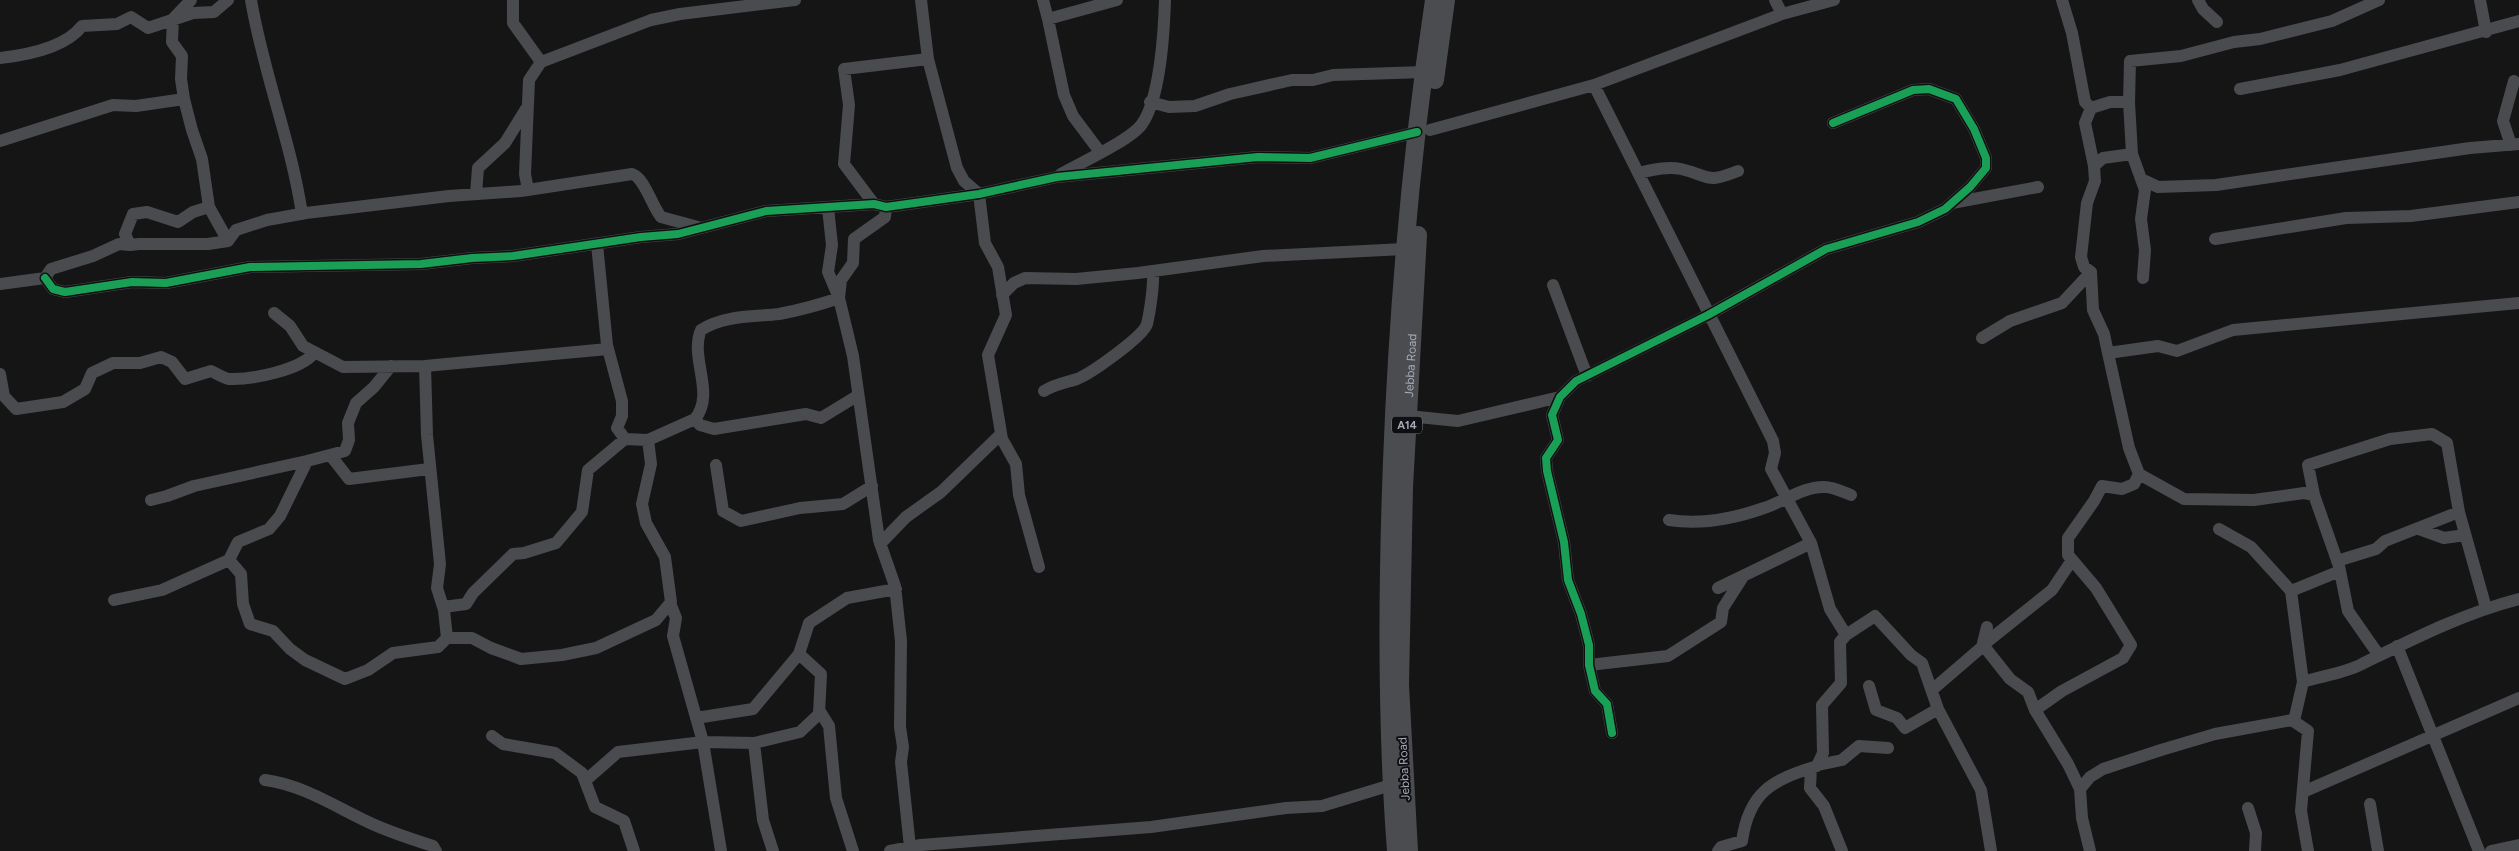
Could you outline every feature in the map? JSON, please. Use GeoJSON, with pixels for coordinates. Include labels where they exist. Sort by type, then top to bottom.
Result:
{"type":"FeatureCollection","features":[{"type":"Feature","properties":{"kind":"highway"},"geometry":{"type":"LineString","coordinates":[[1396,851],[1391,785],[1388,688],[1389,545],[1404,249],[1423,131],[1424,72],[1434,0]]}},
{"type":"Feature","properties":{"kind":"highway","name":"Jebba Road"},"geometry":{"type":"LineString","coordinates":[[1409,851],[1400,685],[1404,487],[1423,131],[1446,0]]}},
{"type":"Feature","properties":{"kind":"street"},"geometry":{"type":"LineString","coordinates":[[191,0],[173,20],[172,42],[182,56],[181,79],[184,99],[202,159],[209,207],[228,241]]}},
{"type":"Feature","properties":{"kind":"street"},"geometry":{"type":"LineString","coordinates":[[0,58],[42,50],[75,35],[82,26],[117,24],[130,17],[148,28],[193,13],[214,12],[228,0]]}},
{"type":"Feature","properties":{"kind":"street"},"geometry":{"type":"LineString","coordinates":[[251,0],[261,50],[296,179],[302,214]]}},
{"type":"Feature","properties":{"kind":"street"},"geometry":{"type":"LineString","coordinates":[[513,0],[513,23],[541,62]]}},
{"type":"Feature","properties":{"kind":"street"},"geometry":{"type":"LineString","coordinates":[[528,190],[525,174],[529,80],[541,62],[651,20],[680,14],[795,0]]}},
{"type":"Feature","properties":{"kind":"street"},"geometry":{"type":"LineString","coordinates":[[921,0],[928,60],[957,168],[964,181],[979,194],[985,243],[998,267],[1006,315],[988,355],[1001,434],[1016,464],[1019,495],[1038,567]]}},
{"type":"Feature","properties":{"kind":"street"},"geometry":{"type":"LineString","coordinates":[[1042,0],[1048,19],[1064,95],[1074,116],[1100,152]]}},
{"type":"Feature","properties":{"kind":"street"},"geometry":{"type":"LineString","coordinates":[[1048,19],[1117,0]]}},
{"type":"Feature","properties":{"kind":"street"},"geometry":{"type":"LineString","coordinates":[[1057,177],[1120,142],[1142,124],[1150,102],[1163,45],[1165,0]]}},
{"type":"Feature","properties":{"kind":"street"},"geometry":{"type":"LineString","coordinates":[[1775,0],[1782,14]]}},
{"type":"Feature","properties":{"kind":"street"},"geometry":{"type":"LineString","coordinates":[[45,278],[53,289],[65,292],[132,282],[166,283],[250,267],[422,264],[472,258],[513,256],[678,234],[766,210],[880,206],[979,194],[1057,177],[1258,157],[1310,158],[1423,131],[1594,85],[1782,14],[1834,0]]}},
{"type":"Feature","properties":{"kind":"street"},"geometry":{"type":"LineString","coordinates":[[2062,0],[2072,33],[2085,102],[2091,108]]}},
{"type":"Feature","properties":{"kind":"street"},"geometry":{"type":"LineString","coordinates":[[2198,0],[2203,9],[2217,22]]}},
{"type":"Feature","properties":{"kind":"street"},"geometry":{"type":"LineString","coordinates":[[2143,278],[2145,250],[2141,220],[2145,190],[2132,154],[2129,103],[2130,61],[2181,56],[2234,42],[2260,39],[2332,21],[2379,0]]}},
{"type":"Feature","properties":{"kind":"street"},"geometry":{"type":"LineString","coordinates":[[2480,0],[2486,32]]}},
{"type":"Feature","properties":{"kind":"street"},"geometry":{"type":"LineString","coordinates":[[2240,89],[2340,70],[2486,32],[2519,21]]}},
{"type":"Feature","properties":{"kind":"street"},"geometry":{"type":"LineString","coordinates":[[839,298],[841,280],[853,263],[854,239],[885,217],[880,206],[844,164],[850,104],[844,69],[928,60]]}},
{"type":"Feature","properties":{"kind":"street"},"geometry":{"type":"LineString","coordinates":[[1150,102],[1170,107],[1195,106],[1230,94],[1292,80],[1424,72]]}},
{"type":"Feature","properties":{"kind":"street"},"geometry":{"type":"LineString","coordinates":[[2141,179],[2158,187],[2216,185],[2470,148],[2515,145],[2502,121],[2514,81]]}},
{"type":"Feature","properties":{"kind":"street"},"geometry":{"type":"LineString","coordinates":[[1594,85],[1708,316],[1736,362],[1773,441],[1775,453],[1771,469],[1811,542],[1830,609],[1846,635]]}},
{"type":"Feature","properties":{"kind":"street"},"geometry":{"type":"LineString","coordinates":[[1612,733],[1607,704],[1594,691],[1589,665],[1589,645],[1581,614],[1568,580],[1564,542],[1547,472],[1546,458],[1558,440],[1552,415],[1560,397],[1576,381],[1708,316],[1826,249],[1918,222],[1952,203],[1970,187],[1986,168],[1986,158],[1974,129],[1956,99],[1929,89],[1912,90],[1833,123]]}},
{"type":"Feature","properties":{"kind":"street"},"geometry":{"type":"LineString","coordinates":[[0,141],[113,105],[136,106],[184,99]]}},
{"type":"Feature","properties":{"kind":"street"},"geometry":{"type":"LineString","coordinates":[[2091,108],[2110,102],[2129,103]]}},
{"type":"Feature","properties":{"kind":"street"},"geometry":{"type":"LineString","coordinates":[[476,194],[478,168],[506,143],[528,107]]}},
{"type":"Feature","properties":{"kind":"street"},"geometry":{"type":"LineString","coordinates":[[2091,108],[2085,123],[2094,166],[2095,181],[2087,203],[2081,257],[2084,267],[2091,272]]}},
{"type":"Feature","properties":{"kind":"street"},"geometry":{"type":"LineString","coordinates":[[2094,166],[2103,158],[2132,154]]}},
{"type":"Feature","properties":{"kind":"street"},"geometry":{"type":"LineString","coordinates":[[1638,172],[1665,168],[1682,169],[1707,179],[1720,178],[1738,171]]}},
{"type":"Feature","properties":{"kind":"street"},"geometry":{"type":"LineString","coordinates":[[45,278],[47,273],[58,267],[93,256],[119,244],[130,246],[139,244],[208,244],[228,241],[236,230],[267,220],[302,214],[476,194],[528,190],[576,181],[638,176],[661,217],[701,228]]}},
{"type":"Feature","properties":{"kind":"street"},"geometry":{"type":"LineString","coordinates":[[1952,203],[2038,187]]}},
{"type":"Feature","properties":{"kind":"street"},"geometry":{"type":"LineString","coordinates":[[2215,239],[2346,218],[2412,216],[2519,202]]}},
{"type":"Feature","properties":{"kind":"street"},"geometry":{"type":"LineString","coordinates":[[130,246],[125,234],[133,214],[147,212],[178,222],[193,212],[209,207]]}},
{"type":"Feature","properties":{"kind":"street"},"geometry":{"type":"LineString","coordinates":[[828,208],[832,245],[828,272],[839,298],[853,356],[857,396],[880,544],[896,589],[901,641],[900,728],[903,747],[901,762],[910,847]]}},
{"type":"Feature","properties":{"kind":"street"},"geometry":{"type":"LineString","coordinates":[[597,244],[608,349],[622,401],[622,416],[617,428],[624,439]]}},
{"type":"Feature","properties":{"kind":"street"},"geometry":{"type":"LineString","coordinates":[[1002,295],[1014,283],[1025,278],[1076,279],[1154,271],[1263,256],[1404,249]]}},
{"type":"Feature","properties":{"kind":"street"},"geometry":{"type":"LineString","coordinates":[[1044,391],[1053,385],[1077,379],[1096,368],[1110,359],[1146,326],[1154,283],[1154,271]]}},
{"type":"Feature","properties":{"kind":"street"},"geometry":{"type":"LineString","coordinates":[[1982,338],[2010,321],[2062,303],[2091,272]]}},
{"type":"Feature","properties":{"kind":"street"},"geometry":{"type":"LineString","coordinates":[[2091,272],[2093,310],[2104,334],[2129,448],[2139,474],[2184,499],[2254,500],[2304,493],[2314,496]]}},
{"type":"Feature","properties":{"kind":"street"},"geometry":{"type":"LineString","coordinates":[[0,284],[45,278]]}},
{"type":"Feature","properties":{"kind":"street"},"geometry":{"type":"LineString","coordinates":[[1553,285],[1587,376]]}},
{"type":"Feature","properties":{"kind":"street"},"geometry":{"type":"LineString","coordinates":[[443,607],[466,604],[473,593],[513,554],[524,553],[556,543],[582,512],[588,470],[624,439],[648,440],[695,419],[700,412],[704,398],[697,348],[701,330],[718,321],[788,312],[839,298]]}},
{"type":"Feature","properties":{"kind":"street"},"geometry":{"type":"LineString","coordinates":[[2108,353],[2158,346],[2177,351],[2233,330],[2519,303]]}},
{"type":"Feature","properties":{"kind":"street"},"geometry":{"type":"LineString","coordinates":[[274,313],[290,326],[303,346],[343,367],[425,366],[608,349]]}},
{"type":"Feature","properties":{"kind":"street"},"geometry":{"type":"LineString","coordinates":[[0,374],[4,396],[16,409],[63,402],[85,389],[92,373],[113,363],[140,362],[162,357],[172,362],[185,379],[211,370],[227,379],[251,377],[287,368],[308,361],[314,353]]}},
{"type":"Feature","properties":{"kind":"street"},"geometry":{"type":"LineString","coordinates":[[151,500],[194,486],[331,456],[345,451],[349,440],[348,423],[356,403],[374,387],[391,366]]}},
{"type":"Feature","properties":{"kind":"street"},"geometry":{"type":"LineString","coordinates":[[425,366],[429,469],[440,564],[437,588],[443,607],[447,638]]}},
{"type":"Feature","properties":{"kind":"street"},"geometry":{"type":"LineString","coordinates":[[695,419],[700,425],[714,428],[806,414],[821,418],[857,396]]}},
{"type":"Feature","properties":{"kind":"street"},"geometry":{"type":"LineString","coordinates":[[1408,416],[1458,422],[1560,397]]}},
{"type":"Feature","properties":{"kind":"street"},"geometry":{"type":"LineString","coordinates":[[880,544],[906,517],[940,492],[1001,434]]}},
{"type":"Feature","properties":{"kind":"street"},"geometry":{"type":"LineString","coordinates":[[2378,654],[2348,611],[2338,566],[2314,496],[2308,464],[2390,438],[2432,434],[2446,444],[2459,512],[2486,608]]}},
{"type":"Feature","properties":{"kind":"street"},"geometry":{"type":"LineString","coordinates":[[648,440],[652,464],[642,504],[646,523],[665,557],[669,578],[670,604],[676,618],[674,636],[703,742],[721,851]]}},
{"type":"Feature","properties":{"kind":"street"},"geometry":{"type":"LineString","coordinates":[[331,456],[349,479],[429,469]]}},
{"type":"Feature","properties":{"kind":"street"},"geometry":{"type":"LineString","coordinates":[[114,600],[162,590],[229,560],[238,542],[269,529],[280,516],[307,461]]}},
{"type":"Feature","properties":{"kind":"street"},"geometry":{"type":"LineString","coordinates":[[716,465],[723,511],[741,521],[800,508],[843,504],[872,486]]}},
{"type":"Feature","properties":{"kind":"street"},"geometry":{"type":"LineString","coordinates":[[2035,710],[2062,691],[2123,658],[2131,645],[2096,588],[2068,555],[2068,538],[2094,502],[2102,486],[2122,489],[2134,484],[2139,474]]}},
{"type":"Feature","properties":{"kind":"street"},"geometry":{"type":"LineString","coordinates":[[1669,520],[1692,523],[1727,518],[1764,508],[1786,498],[1825,487],[1851,495]]}},
{"type":"Feature","properties":{"kind":"street"},"geometry":{"type":"LineString","coordinates":[[2290,591],[2376,549],[2386,541],[2459,512]]}},
{"type":"Feature","properties":{"kind":"street"},"geometry":{"type":"LineString","coordinates":[[2219,529],[2251,547],[2290,591],[2303,682],[2294,721]]}},
{"type":"Feature","properties":{"kind":"street"},"geometry":{"type":"LineString","coordinates":[[2419,529],[2444,538],[2466,535]]}},
{"type":"Feature","properties":{"kind":"street"},"geometry":{"type":"LineString","coordinates":[[1718,588],[1811,542]]}},
{"type":"Feature","properties":{"kind":"street"},"geometry":{"type":"LineString","coordinates":[[229,560],[241,574],[243,604],[250,624],[273,630],[290,649],[305,660],[345,679],[368,670],[394,653],[438,647],[447,638],[472,638],[491,648],[521,659],[562,655],[596,648],[656,620],[670,604]]}},
{"type":"Feature","properties":{"kind":"street"},"geometry":{"type":"LineString","coordinates":[[1932,690],[1983,645],[2052,590],[2072,560]]}},
{"type":"Feature","properties":{"kind":"street"},"geometry":{"type":"LineString","coordinates":[[1589,665],[1668,656],[1721,622],[1723,608],[1744,575]]}},
{"type":"Feature","properties":{"kind":"street"},"geometry":{"type":"LineString","coordinates":[[696,718],[753,709],[799,654],[810,622],[846,598],[896,589]]}},
{"type":"Feature","properties":{"kind":"street"},"geometry":{"type":"LineString","coordinates":[[2303,682],[2362,664],[2378,654],[2486,608],[2519,599]]}},
{"type":"Feature","properties":{"kind":"street"},"geometry":{"type":"LineString","coordinates":[[1842,851],[1824,806],[1810,788],[1815,766],[1823,754],[1822,705],[1841,683],[1840,642],[1846,635],[1875,616],[1911,655],[1922,663],[1938,709],[1981,790],[1988,847]]}},
{"type":"Feature","properties":{"kind":"street"},"geometry":{"type":"LineString","coordinates":[[1983,645],[1987,627]]}},
{"type":"Feature","properties":{"kind":"street"},"geometry":{"type":"LineString","coordinates":[[1983,645],[2010,679],[2028,692],[2035,710],[2068,764],[2080,789],[2082,818],[2090,851]]}},
{"type":"Feature","properties":{"kind":"street"},"geometry":{"type":"LineString","coordinates":[[2398,646],[2479,851]]}},
{"type":"Feature","properties":{"kind":"street"},"geometry":{"type":"LineString","coordinates":[[585,781],[618,752],[703,742],[754,743],[800,732],[819,714],[821,674],[799,654]]}},
{"type":"Feature","properties":{"kind":"street"},"geometry":{"type":"LineString","coordinates":[[1868,686],[1876,710],[1897,718],[1905,728],[1938,709]]}},
{"type":"Feature","properties":{"kind":"street"},"geometry":{"type":"LineString","coordinates":[[2303,792],[2432,734],[2519,698]]}},
{"type":"Feature","properties":{"kind":"street"},"geometry":{"type":"LineString","coordinates":[[819,710],[829,726],[836,798],[852,851]]}},
{"type":"Feature","properties":{"kind":"street"},"geometry":{"type":"LineString","coordinates":[[2080,789],[2090,777],[2103,769],[2161,750],[2215,734],[2292,720],[2308,731],[2301,811],[2308,851]]}},
{"type":"Feature","properties":{"kind":"street"},"geometry":{"type":"LineString","coordinates":[[492,736],[503,744],[555,753],[582,772],[595,807],[624,821],[634,851]]}},
{"type":"Feature","properties":{"kind":"street"},"geometry":{"type":"LineString","coordinates":[[754,743],[763,820],[773,851]]}},
{"type":"Feature","properties":{"kind":"street"},"geometry":{"type":"LineString","coordinates":[[1718,851],[1721,847],[1744,846],[1748,811],[1770,786],[1789,775],[1815,766],[1842,760],[1859,746],[1888,748]]}},
{"type":"Feature","properties":{"kind":"street"},"geometry":{"type":"LineString","coordinates":[[265,780],[280,782],[307,791],[368,821],[433,846],[436,851]]}},
{"type":"Feature","properties":{"kind":"street"},"geometry":{"type":"LineString","coordinates":[[890,851],[910,847],[1180,824],[1286,808],[1322,806],[1391,785]]}},
{"type":"Feature","properties":{"kind":"street"},"geometry":{"type":"LineString","coordinates":[[2370,804],[2378,851]]}},
{"type":"Feature","properties":{"kind":"street"},"geometry":{"type":"LineString","coordinates":[[2248,808],[2256,833],[2254,851]]}},
{"type":"Feature","properties":{"kind":"street"},"geometry":{"type":"LineString","coordinates":[[2491,851],[2519,845]]}},
{"type":"Feature","properties":{"kind":"cycle path"},"geometry":{"type":"LineString","coordinates":[[1612,733],[1607,704],[1595,691],[1589,665],[1589,645],[1581,614],[1568,580],[1564,542],[1547,471],[1546,458],[1558,440],[1552,415],[1560,397],[1576,381],[1708,315],[1826,249],[1918,222],[1945,209],[1970,187],[1986,168],[1986,158],[1974,129],[1956,99],[1929,89],[1913,90],[1833,123]]}},
{"type":"Feature","properties":{"kind":"cycle path"},"geometry":{"type":"LineString","coordinates":[[45,278],[53,289],[65,292],[132,282],[166,283],[250,267],[421,264],[472,258],[513,256],[641,237],[678,234],[766,211],[874,204],[886,207],[979,194],[1057,177],[1258,157],[1310,158],[1417,132]]}}]}
